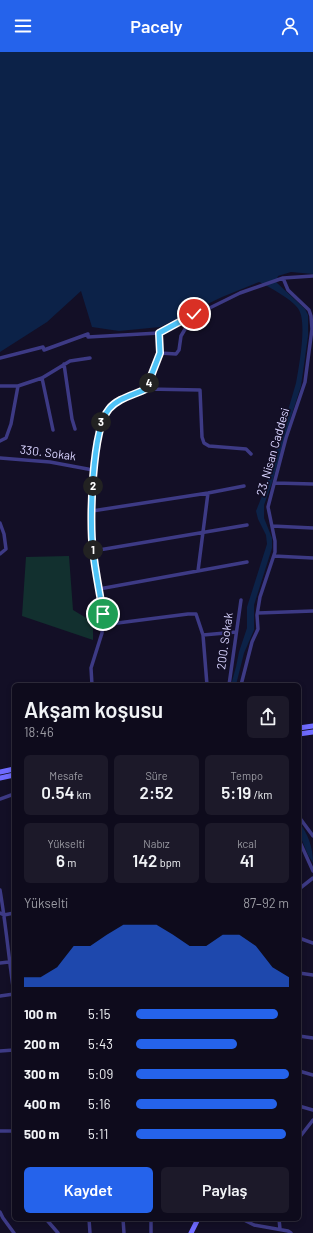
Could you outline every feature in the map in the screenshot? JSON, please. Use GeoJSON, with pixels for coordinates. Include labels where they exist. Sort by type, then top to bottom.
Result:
{"type":"FeatureCollection","features":[{"type":"Feature","properties":{"kind":"street"},"geometry":{"type":"LineString","coordinates":[[0,358],[43,347],[44,350],[88,334],[88,338],[159,333],[194,314],[240,293],[283,278],[313,276]]}},
{"type":"Feature","properties":{"kind":"street","name":"23. Nisan Caddesi"},"geometry":{"type":"LineString","coordinates":[[241,683],[252,642],[258,629],[260,597],[274,556],[275,541],[268,507],[286,438],[305,382],[312,329],[309,310],[288,290],[283,278]]}},
{"type":"Feature","properties":{"kind":"street"},"geometry":{"type":"LineString","coordinates":[[160,353],[176,354],[180,350],[181,336],[194,314]]}},
{"type":"Feature","properties":{"kind":"street"},"geometry":{"type":"LineString","coordinates":[[146,389],[160,353],[159,333]]}},
{"type":"Feature","properties":{"kind":"street"},"geometry":{"type":"LineString","coordinates":[[0,386],[18,386],[42,378],[70,361],[90,358]]}},
{"type":"Feature","properties":{"kind":"street"},"geometry":{"type":"LineString","coordinates":[[64,364],[72,419],[75,429]]}},
{"type":"Feature","properties":{"kind":"street"},"geometry":{"type":"LineString","coordinates":[[42,378],[53,430]]}},
{"type":"Feature","properties":{"kind":"street"},"geometry":{"type":"LineString","coordinates":[[0,441],[6,438],[11,424],[18,386]]}},
{"type":"Feature","properties":{"kind":"street"},"geometry":{"type":"LineString","coordinates":[[92,683],[91,668],[102,633],[103,614],[91,532],[93,470],[104,415],[113,405],[128,396],[146,389],[200,390],[202,437],[204,443],[209,446],[246,449],[250,454]]}},
{"type":"Feature","properties":{"kind":"street","name":"330. Sokak"},"geometry":{"type":"LineString","coordinates":[[0,458],[50,462],[93,470]]}},
{"type":"Feature","properties":{"kind":"street"},"geometry":{"type":"LineString","coordinates":[[275,483],[313,484]]}},
{"type":"Feature","properties":{"kind":"street"},"geometry":{"type":"LineString","coordinates":[[92,511],[244,486]]}},
{"type":"Feature","properties":{"kind":"street"},"geometry":{"type":"LineString","coordinates":[[198,571],[208,493]]}},
{"type":"Feature","properties":{"kind":"street"},"geometry":{"type":"LineString","coordinates":[[0,523],[4,534],[6,549],[0,554]]}},
{"type":"Feature","properties":{"kind":"street"},"geometry":{"type":"LineString","coordinates":[[93,551],[247,525]]}},
{"type":"Feature","properties":{"kind":"street"},"geometry":{"type":"LineString","coordinates":[[272,526],[313,528]]}},
{"type":"Feature","properties":{"kind":"street"},"geometry":{"type":"LineString","coordinates":[[274,556],[313,558]]}},
{"type":"Feature","properties":{"kind":"street"},"geometry":{"type":"LineString","coordinates":[[99,589],[247,562]]}},
{"type":"Feature","properties":{"kind":"street","name":"200. Sokak"},"geometry":{"type":"LineString","coordinates":[[229,683],[241,600]]}},
{"type":"Feature","properties":{"kind":"street"},"geometry":{"type":"LineString","coordinates":[[258,613],[313,611]]}},
{"type":"Feature","properties":{"kind":"street"},"geometry":{"type":"LineString","coordinates":[[102,625],[196,614],[203,635],[207,683]]}},
{"type":"Feature","properties":{"kind":"street"},"geometry":{"type":"LineString","coordinates":[[203,635],[236,632]]}},
{"type":"Feature","properties":{"kind":"street"},"geometry":{"type":"LineString","coordinates":[[301,728],[313,726]]}},
{"type":"Feature","properties":{"kind":"street"},"geometry":{"type":"LineString","coordinates":[[301,734],[313,732]]}},
{"type":"Feature","properties":{"kind":"street"},"geometry":{"type":"LineString","coordinates":[[0,772],[12,769]]}},
{"type":"Feature","properties":{"kind":"street"},"geometry":{"type":"LineString","coordinates":[[0,778],[12,775]]}},
{"type":"Feature","properties":{"kind":"street"},"geometry":{"type":"LineString","coordinates":[[0,798],[12,795]]}},
{"type":"Feature","properties":{"kind":"street"},"geometry":{"type":"LineString","coordinates":[[301,820],[313,835]]}},
{"type":"Feature","properties":{"kind":"street"},"geometry":{"type":"LineString","coordinates":[[301,844],[313,871]]}},
{"type":"Feature","properties":{"kind":"street"},"geometry":{"type":"LineString","coordinates":[[301,887],[313,878]]}},
{"type":"Feature","properties":{"kind":"street"},"geometry":{"type":"LineString","coordinates":[[0,890],[12,981]]}},
{"type":"Feature","properties":{"kind":"street"},"geometry":{"type":"LineString","coordinates":[[2,914],[12,913]]}},
{"type":"Feature","properties":{"kind":"street"},"geometry":{"type":"LineString","coordinates":[[301,939],[313,943]]}},
{"type":"Feature","properties":{"kind":"street"},"geometry":{"type":"LineString","coordinates":[[0,963],[9,962]]}},
{"type":"Feature","properties":{"kind":"street"},"geometry":{"type":"LineString","coordinates":[[301,973],[313,975]]}},
{"type":"Feature","properties":{"kind":"street"},"geometry":{"type":"LineString","coordinates":[[0,996],[12,994]]}},
{"type":"Feature","properties":{"kind":"street"},"geometry":{"type":"LineString","coordinates":[[301,1036],[313,1038]]}},
{"type":"Feature","properties":{"kind":"street"},"geometry":{"type":"LineString","coordinates":[[0,1051],[12,1050]]}},
{"type":"Feature","properties":{"kind":"street"},"geometry":{"type":"LineString","coordinates":[[301,1072],[313,1075]]}},
{"type":"Feature","properties":{"kind":"street"},"geometry":{"type":"LineString","coordinates":[[301,1107],[313,1110]]}},
{"type":"Feature","properties":{"kind":"street"},"geometry":{"type":"LineString","coordinates":[[301,1135],[313,1120]]}},
{"type":"Feature","properties":{"kind":"street"},"geometry":{"type":"LineString","coordinates":[[0,1131],[12,1131]]}},
{"type":"Feature","properties":{"kind":"street"},"geometry":{"type":"LineString","coordinates":[[0,1212],[2,1218],[14,1233]]}},
{"type":"Feature","properties":{"kind":"street"},"geometry":{"type":"LineString","coordinates":[[48,1221],[58,1233]]}},
{"type":"Feature","properties":{"kind":"street"},"geometry":{"type":"LineString","coordinates":[[89,1221],[90,1233]]}},
{"type":"Feature","properties":{"kind":"street"},"geometry":{"type":"LineString","coordinates":[[123,1221],[124,1233]]}},
{"type":"Feature","properties":{"kind":"street"},"geometry":{"type":"LineString","coordinates":[[151,1221],[151,1233]]}},
{"type":"Feature","properties":{"kind":"street"},"geometry":{"type":"LineString","coordinates":[[191,1233],[197,1221]]}},
{"type":"Feature","properties":{"kind":"street"},"geometry":{"type":"LineString","coordinates":[[246,1221],[254,1225],[280,1229],[291,1233]]}},
{"type":"Feature","properties":{"kind":"street"},"geometry":{"type":"LineString","coordinates":[[279,1221],[280,1229]]}},
{"type":"Feature","properties":{"kind":"green space"},"geometry":{"type":"Polygon","coordinates":[[[69,556],[73,610],[93,622],[93,640],[22,616],[26,557],[69,556]]]}},
{"type":"Feature","properties":{"kind":"water"},"geometry":{"type":"Polygon","coordinates":[[[0,52],[313,52],[313,274],[291,272],[278,276],[276,282],[305,309],[308,315],[308,336],[301,386],[264,505],[264,518],[272,538],[272,548],[254,605],[254,630],[244,653],[236,683],[232,683],[239,652],[247,628],[247,607],[267,544],[266,535],[258,519],[256,511],[266,486],[296,383],[299,366],[302,345],[302,325],[301,316],[297,306],[275,290],[259,282],[222,297],[160,327],[119,331],[92,327],[81,291],[47,322],[0,352],[0,52]]]}},
{"type":"Feature","properties":{"kind":"water"},"geometry":{"type":"Polygon","coordinates":[[[301,825],[309,841],[313,863],[301,838],[301,825]]]}},
{"type":"Feature","properties":{"kind":"route"},"geometry":{"type":"LineString","coordinates":[[103,614],[91,532],[93,470],[101,424],[104,415],[113,405],[128,396],[146,389],[160,353],[159,333],[194,314]]}}]}
